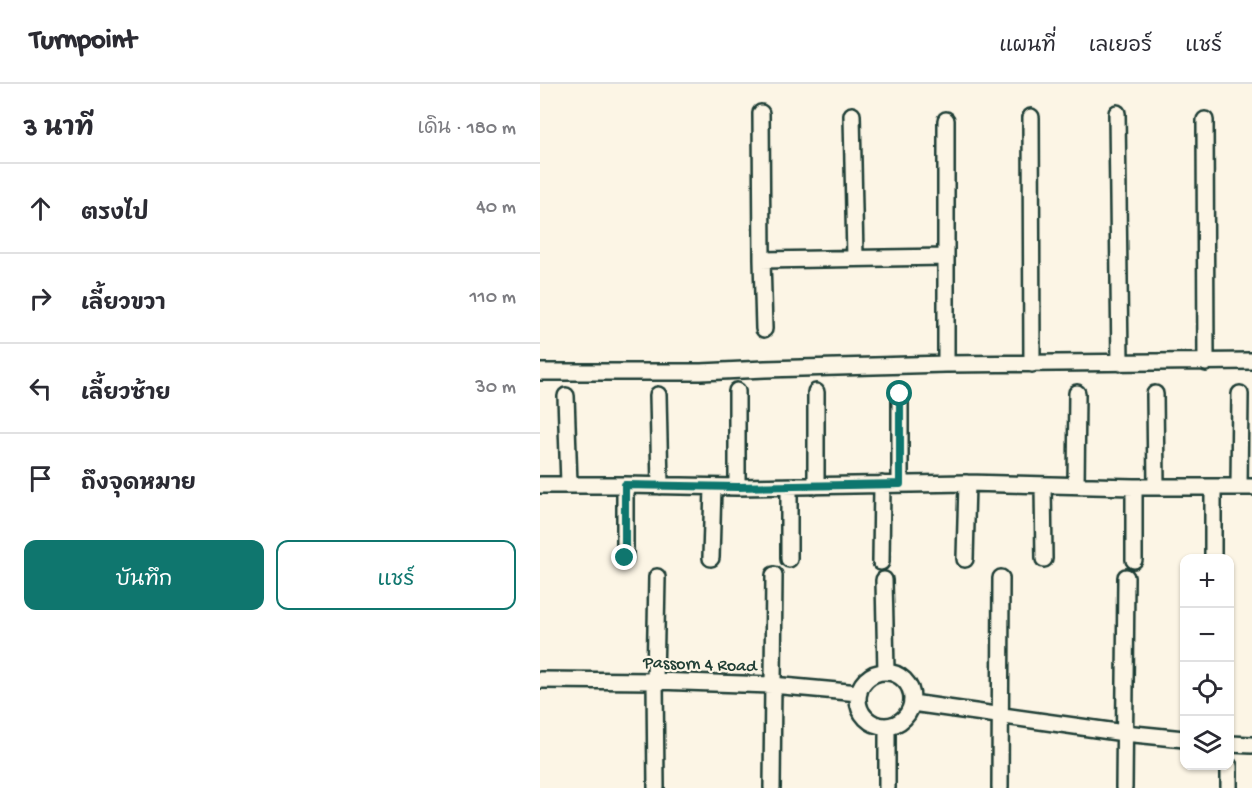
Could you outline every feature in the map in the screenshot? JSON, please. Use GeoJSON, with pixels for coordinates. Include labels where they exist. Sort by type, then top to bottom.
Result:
{"type":"FeatureCollection","features":[{"type":"Feature","properties":{"kind":"street"},"geometry":{"type":"LineString","coordinates":[[761,113],[764,329]]}},
{"type":"Feature","properties":{"kind":"street"},"geometry":{"type":"LineString","coordinates":[[1117,113],[1120,363]]}},
{"type":"Feature","properties":{"kind":"street"},"geometry":{"type":"LineString","coordinates":[[852,115],[855,258]]}},
{"type":"Feature","properties":{"kind":"street"},"geometry":{"type":"LineString","coordinates":[[1031,117],[1032,364]]}},
{"type":"Feature","properties":{"kind":"street"},"geometry":{"type":"LineString","coordinates":[[946,120],[946,364]]}},
{"type":"Feature","properties":{"kind":"street"},"geometry":{"type":"LineString","coordinates":[[1205,120],[1206,363]]}},
{"type":"Feature","properties":{"kind":"street"},"geometry":{"type":"LineString","coordinates":[[762,260],[946,257]]}},
{"type":"Feature","properties":{"kind":"street"},"geometry":{"type":"LineString","coordinates":[[540,372],[701,372],[946,364],[1252,362]]}},
{"type":"Feature","properties":{"kind":"street"},"geometry":{"type":"LineString","coordinates":[[737,391],[737,487]]}},
{"type":"Feature","properties":{"kind":"street"},"geometry":{"type":"LineString","coordinates":[[816,392],[816,486]]}},
{"type":"Feature","properties":{"kind":"street"},"geometry":{"type":"LineString","coordinates":[[1076,485],[1077,393]]}},
{"type":"Feature","properties":{"kind":"street"},"geometry":{"type":"LineString","coordinates":[[900,394],[900,484]]}},
{"type":"Feature","properties":{"kind":"street"},"geometry":{"type":"LineString","coordinates":[[1155,394],[1156,487]]}},
{"type":"Feature","properties":{"kind":"street"},"geometry":{"type":"LineString","coordinates":[[540,485],[789,487],[967,483],[1246,487],[1240,394]]}},
{"type":"Feature","properties":{"kind":"street"},"geometry":{"type":"LineString","coordinates":[[658,395],[660,486]]}},
{"type":"Feature","properties":{"kind":"street"},"geometry":{"type":"LineString","coordinates":[[566,396],[569,484]]}},
{"type":"Feature","properties":{"kind":"street"},"geometry":{"type":"LineString","coordinates":[[965,559],[967,483]]}},
{"type":"Feature","properties":{"kind":"street"},"geometry":{"type":"LineString","coordinates":[[881,562],[882,484]]}},
{"type":"Feature","properties":{"kind":"street"},"geometry":{"type":"LineString","coordinates":[[625,485],[625,558]]}},
{"type":"Feature","properties":{"kind":"street"},"geometry":{"type":"LineString","coordinates":[[1043,485],[1044,559]]}},
{"type":"Feature","properties":{"kind":"street"},"geometry":{"type":"LineString","coordinates":[[711,558],[713,487]]}},
{"type":"Feature","properties":{"kind":"street"},"geometry":{"type":"LineString","coordinates":[[789,487],[789,559]]}},
{"type":"Feature","properties":{"kind":"street"},"geometry":{"type":"LineString","coordinates":[[1134,487],[1134,560]]}},
{"type":"Feature","properties":{"kind":"street"},"geometry":{"type":"LineString","coordinates":[[1213,488],[1213,554]]}},
{"type":"Feature","properties":{"kind":"street"},"geometry":{"type":"LineString","coordinates":[[772,788],[774,575]]}},
{"type":"Feature","properties":{"kind":"street"},"geometry":{"type":"LineString","coordinates":[[656,788],[657,577]]}},
{"type":"Feature","properties":{"kind":"street"},"geometry":{"type":"LineString","coordinates":[[1124,788],[1126,577]]}},
{"type":"Feature","properties":{"kind":"street"},"geometry":{"type":"LineString","coordinates":[[1000,788],[1001,578]]}},
{"type":"Feature","properties":{"kind":"street"},"geometry":{"type":"LineString","coordinates":[[884,580],[886,672]]}},
{"type":"Feature","properties":{"kind":"street"},"geometry":{"type":"LineString","coordinates":[[886,672],[895,674],[908,686],[912,703],[909,712],[896,724],[877,725],[861,712],[858,703],[859,693],[862,684],[869,678],[877,673],[886,672]]}},
{"type":"Feature","properties":{"kind":"street","name":"Passorn 4 Road"},"geometry":{"type":"LineString","coordinates":[[540,680],[772,685],[859,693]]}},
{"type":"Feature","properties":{"kind":"street"},"geometry":{"type":"LineString","coordinates":[[912,703],[1124,733],[1180,739]]}},
{"type":"Feature","properties":{"kind":"street"},"geometry":{"type":"LineString","coordinates":[[887,726],[887,788]]}},
{"type":"Feature","properties":{"kind":"street"},"geometry":{"type":"LineString","coordinates":[[1234,744],[1252,745]]}},
{"type":"Feature","properties":{"kind":"street"},"geometry":{"type":"LineString","coordinates":[[1229,770],[1229,788]]}},
{"type":"Feature","properties":{"kind":"route"},"geometry":{"type":"LineString","coordinates":[[625,558],[625,485],[737,487],[900,484],[900,394]]}}]}
